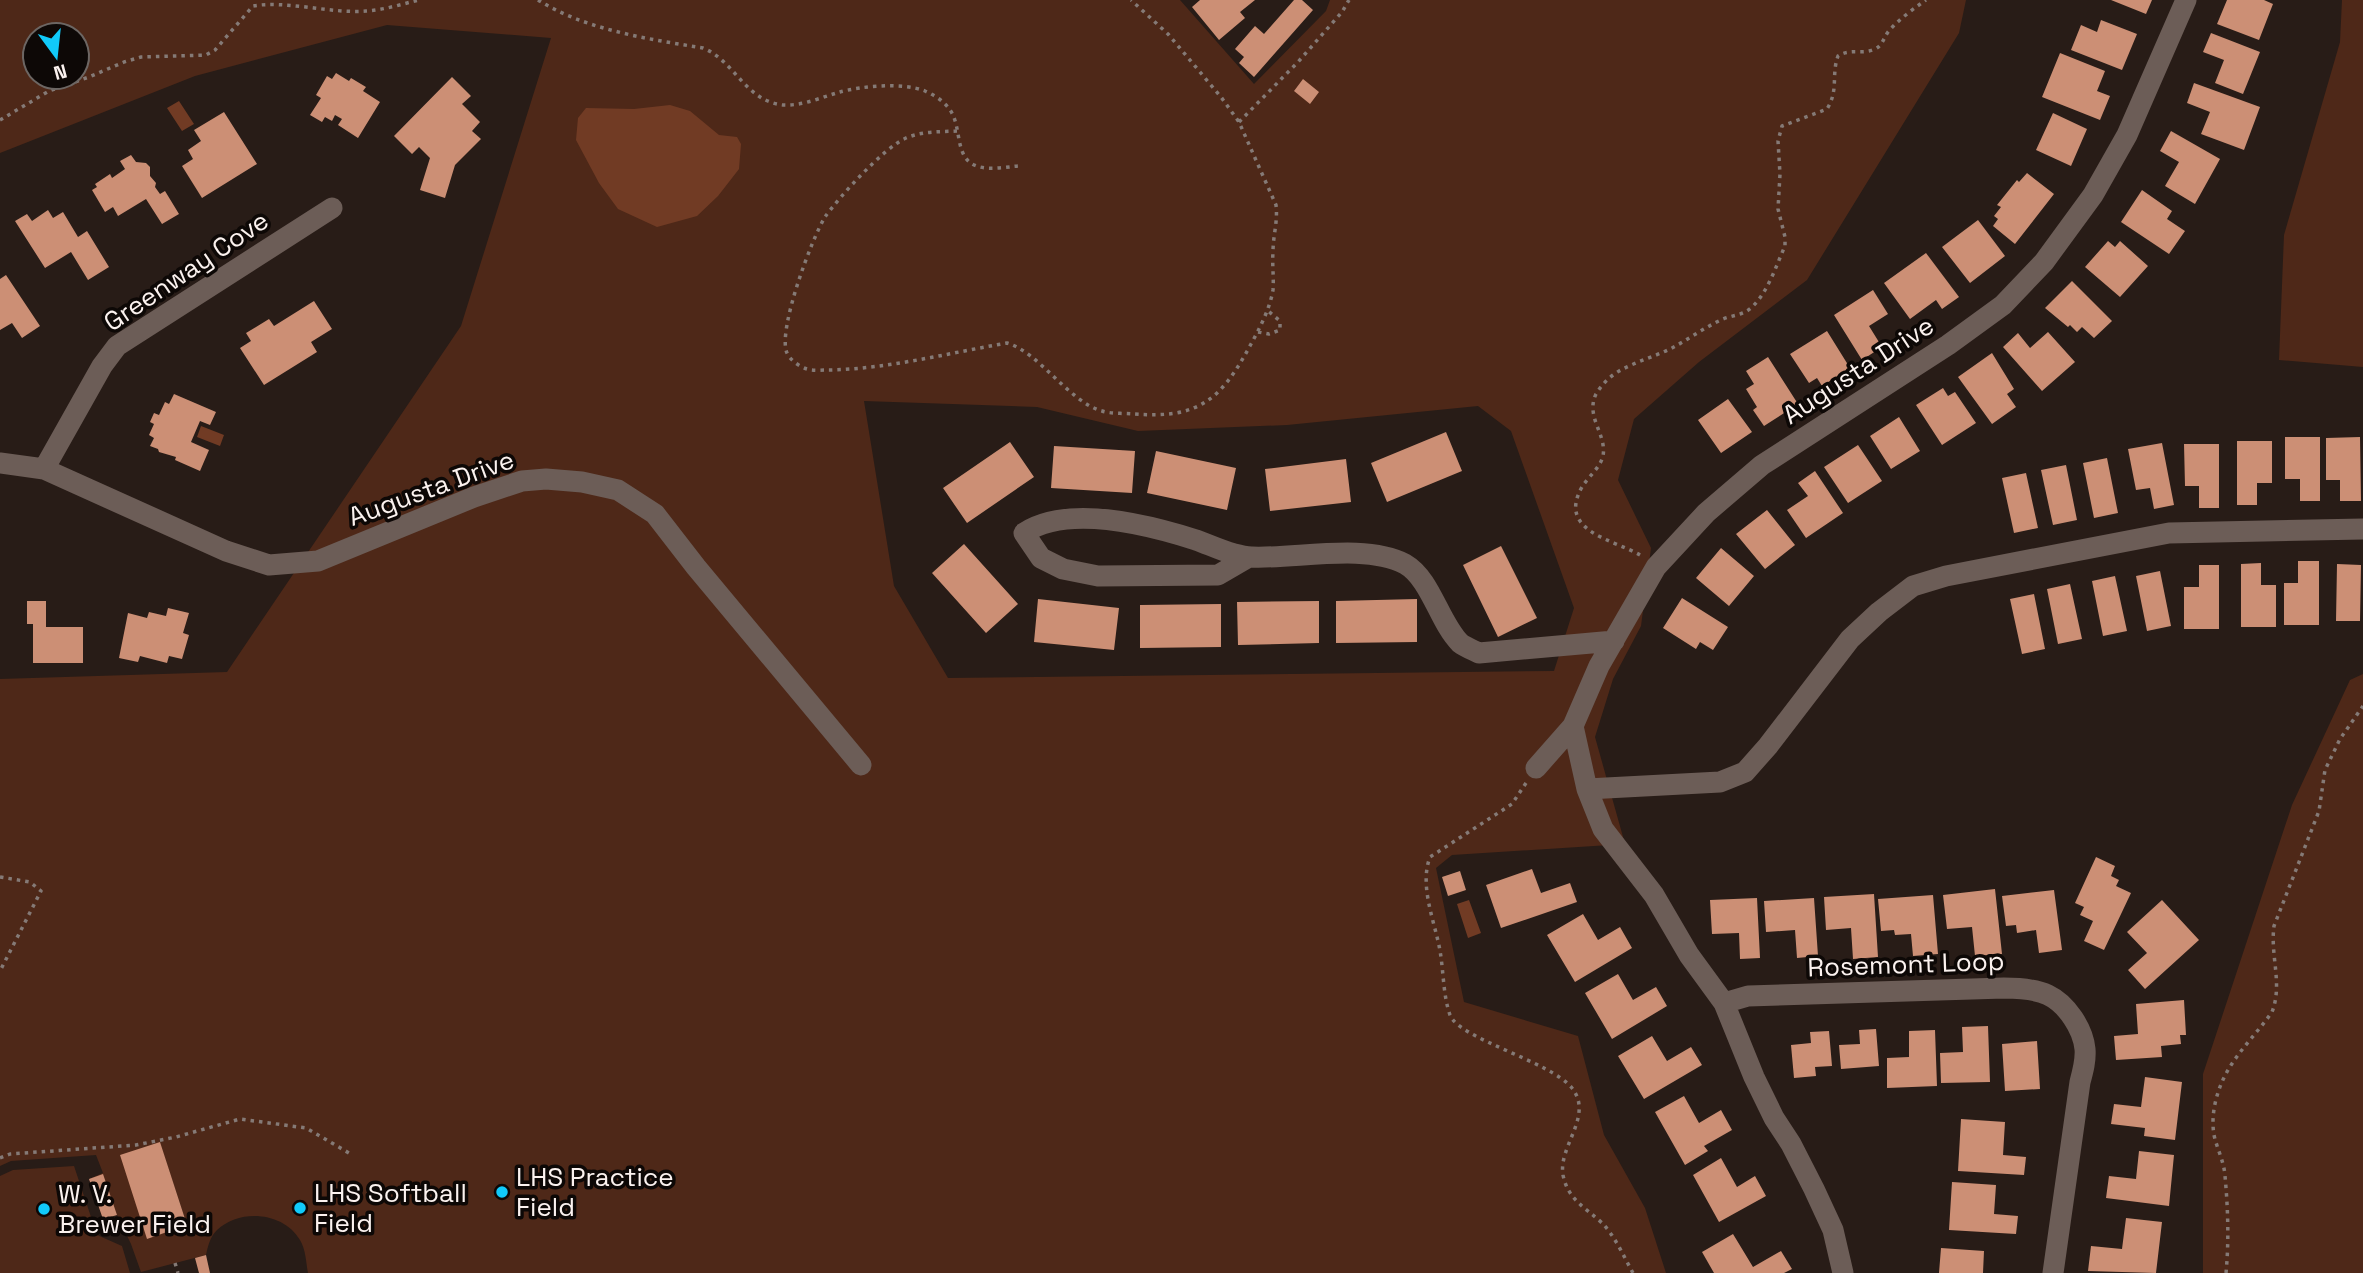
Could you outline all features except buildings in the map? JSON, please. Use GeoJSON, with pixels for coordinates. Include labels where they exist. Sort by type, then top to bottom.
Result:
{"type":"FeatureCollection","features":[{"type":"Feature","properties":{"kind":"street","name":"Augusta Drive"},"geometry":{"type":"LineString","coordinates":[[1536,768],[1573,726],[1599,666],[1656,567],[1706,513],[1762,465],[1948,345],[2003,305],[2041,265],[2093,195],[2127,135],[2186,0]]}},
{"type":"Feature","properties":{"kind":"street","name":"Greenway Cove"},"geometry":{"type":"LineString","coordinates":[[44,469],[102,366],[117,346],[332,208]]}},
{"type":"Feature","properties":{"kind":"street","name":"Augusta Drive"},"geometry":{"type":"LineString","coordinates":[[0,463],[44,469],[226,551],[270,565],[318,561],[474,497],[522,481],[546,479],[582,482],[618,490],[655,514],[861,765]]}},
{"type":"Feature","properties":{"kind":"street"},"geometry":{"type":"LineString","coordinates":[[1249,558],[1218,575],[1098,576],[1063,569],[1041,558],[1024,533],[1036,525],[1062,520],[1114,520],[1178,534],[1249,558],[1324,554],[1378,556],[1407,565],[1423,583],[1449,629],[1461,644],[1479,653],[1614,641]]}},
{"type":"Feature","properties":{"kind":"street"},"geometry":{"type":"LineString","coordinates":[[1587,789],[1720,782],[1745,772],[1850,639],[1913,586],[1946,576],[2169,533],[2363,529]]}},
{"type":"Feature","properties":{"kind":"street"},"geometry":{"type":"LineString","coordinates":[[1573,726],[1587,789],[1603,829],[1654,895],[1689,955],[1724,1003],[1754,1077],[1828,1220],[1843,1273]]}},
{"type":"Feature","properties":{"kind":"street","name":"Rosemont Loop"},"geometry":{"type":"LineString","coordinates":[[1724,1003],[1748,996],[2004,988],[2027,989],[2049,996],[2064,1007],[2074,1021],[2085,1046],[2085,1062],[2053,1273]]}},
{"type":"Feature","properties":{"kind":"path"},"geometry":{"type":"LineString","coordinates":[[0,120],[48,91],[124,62],[141,57],[206,55],[215,50],[253,6],[261,2],[274,0],[346,11],[366,11],[419,0]]}},
{"type":"Feature","properties":{"kind":"path"},"geometry":{"type":"LineString","coordinates":[[538,0],[570,18],[716,53],[752,93],[783,105],[806,103],[864,87],[922,89],[937,96],[951,111],[967,161],[978,167],[1018,166]]}},
{"type":"Feature","properties":{"kind":"path"},"geometry":{"type":"LineString","coordinates":[[957,131],[919,134],[903,139],[854,183],[827,214],[814,235],[791,305],[785,335],[786,352],[792,361],[808,370],[851,369],[1007,343],[1020,347],[1087,404],[1101,411],[1176,415],[1216,396],[1246,354],[1267,310],[1273,290],[1273,250],[1278,217],[1273,197],[1239,122],[1168,34],[1131,0]]}},
{"type":"Feature","properties":{"kind":"path"},"geometry":{"type":"LineString","coordinates":[[1239,122],[1298,62],[1342,12],[1349,0]]}},
{"type":"Feature","properties":{"kind":"path"},"geometry":{"type":"LineString","coordinates":[[1656,567],[1622,545],[1598,536],[1577,519],[1579,492],[1603,456],[1593,418],[1592,406],[1597,394],[1606,380],[1622,369],[1650,359],[1724,319],[1750,310],[1759,299],[1785,246],[1778,209],[1778,141],[1782,126],[1827,109],[1835,95],[1835,64],[1838,56],[1844,52],[1867,52],[1882,44],[1887,33],[1926,0]]}},
{"type":"Feature","properties":{"kind":"path"},"geometry":{"type":"LineString","coordinates":[[1258,332],[1269,334],[1280,330],[1280,321],[1267,310]]}},
{"type":"Feature","properties":{"kind":"path"},"geometry":{"type":"LineString","coordinates":[[2226,1273],[2228,1250],[2225,1178],[2223,1160],[2214,1135],[2215,1100],[2222,1080],[2272,1012],[2278,988],[2272,942],[2274,926],[2319,811],[2325,770],[2340,739],[2363,706]]}},
{"type":"Feature","properties":{"kind":"path"},"geometry":{"type":"LineString","coordinates":[[1536,768],[1512,804],[1430,858],[1426,869],[1429,904],[1440,947],[1445,992],[1451,1017],[1459,1027],[1529,1060],[1558,1076],[1573,1089],[1579,1114],[1563,1160],[1562,1172],[1566,1187],[1571,1197],[1602,1224],[1633,1273]]}},
{"type":"Feature","properties":{"kind":"path"},"geometry":{"type":"LineString","coordinates":[[0,877],[30,882],[41,891],[0,971]]}},
{"type":"Feature","properties":{"kind":"path"},"geometry":{"type":"LineString","coordinates":[[0,1158],[10,1154],[136,1145],[240,1119],[306,1128],[349,1153]]}},
{"type":"Feature","properties":{"kind":"path"},"geometry":{"type":"LineString","coordinates":[[175,1263],[178,1273]]}},
{"type":"Feature","properties":{"kind":"shaded area"},"geometry":{"type":"Polygon","coordinates":[[[0,0],[1180,0],[1254,84],[1326,11],[1330,0],[1966,0],[1959,33],[1807,280],[1699,362],[1634,419],[1618,480],[1651,548],[1641,626],[1613,679],[1595,737],[1625,844],[1452,855],[1436,868],[1464,1002],[1578,1036],[1604,1135],[1645,1208],[1666,1273],[308,1273],[304,1248],[293,1231],[284,1224],[261,1216],[237,1218],[217,1230],[206,1255],[141,1272],[117,1215],[103,1219],[89,1179],[103,1173],[96,1155],[11,1161],[0,1166],[0,679],[227,672],[461,326],[551,38],[387,25],[195,76],[0,153],[0,0]],[[864,401],[894,586],[948,678],[1554,671],[1574,608],[1511,431],[1478,406],[1287,425],[1138,431],[1037,407],[864,401]],[[160,1143],[147,1238],[187,1225],[160,1143]]]}},
{"type":"Feature","properties":{"kind":"shaded area"},"geometry":{"type":"Polygon","coordinates":[[[2342,0],[2363,0],[2363,367],[2279,360],[2284,235],[2340,42],[2342,0]]]}},
{"type":"Feature","properties":{"kind":"shaded area"},"geometry":{"type":"Polygon","coordinates":[[[179,101],[194,124],[182,131],[167,108],[179,101]]]}},
{"type":"Feature","properties":{"kind":"shaded area"},"geometry":{"type":"Polygon","coordinates":[[[670,105],[690,111],[719,135],[737,137],[741,144],[739,169],[718,196],[697,216],[657,227],[618,209],[599,183],[576,140],[578,118],[586,108],[634,109],[670,105]]]}},
{"type":"Feature","properties":{"kind":"shaded area"},"geometry":{"type":"Polygon","coordinates":[[[201,426],[224,435],[220,446],[197,437],[201,426]]]}},
{"type":"Feature","properties":{"kind":"shaded area"},"geometry":{"type":"Polygon","coordinates":[[[2363,674],[2363,1273],[2203,1273],[2203,1074],[2292,805],[2350,680],[2363,674]]]}},
{"type":"Feature","properties":{"kind":"shaded area"},"geometry":{"type":"Polygon","coordinates":[[[1469,900],[1481,933],[1468,938],[1457,904],[1469,900]]]}},
{"type":"Feature","properties":{"kind":"shaded area","name":"W. V. Brewer Field"},"geometry":{"type":"Polygon","coordinates":[[[74,1166],[97,1235],[122,1246],[130,1273],[0,1273],[0,1176],[13,1170],[74,1166]]]}},
{"type":"Feature","properties":{"kind":"place","name":"LHS Practice Field"},"geometry":{"type":"Point","coordinates":[502,1192]}},
{"type":"Feature","properties":{"kind":"place","name":"LHS Softball Field"},"geometry":{"type":"Point","coordinates":[300,1208]}},
{"type":"Feature","properties":{"kind":"place","name":"W. V. Brewer Field"},"geometry":{"type":"Point","coordinates":[44,1209]}}]}
